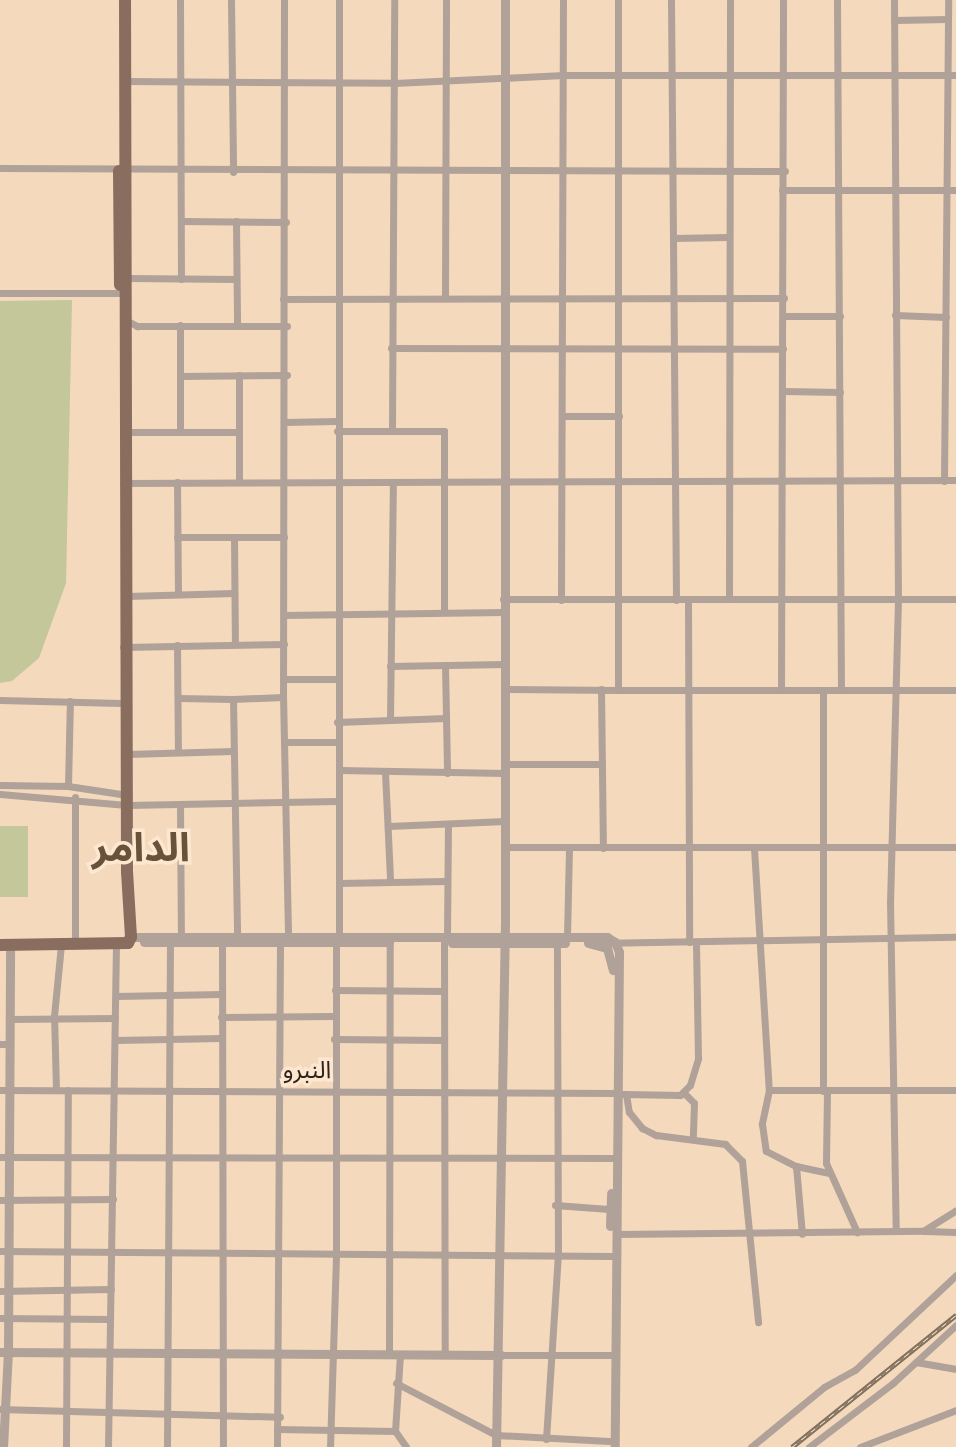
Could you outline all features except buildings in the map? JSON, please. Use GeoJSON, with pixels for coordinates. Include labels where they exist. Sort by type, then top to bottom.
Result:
{"type":"FeatureCollection","features":[{"type":"Feature","properties":{"kind":"main road"},"geometry":{"type":"LineString","coordinates":[[117,0],[128,278],[123,319],[127,754],[123,800]]}},
{"type":"Feature","properties":{"kind":"main road"},"geometry":{"type":"LineString","coordinates":[[123,940],[120,703],[127,596],[124,483],[127,432],[120,293],[125,0]]}},
{"type":"Feature","properties":{"kind":"main road"},"geometry":{"type":"LineString","coordinates":[[3,943],[75,938],[123,940]]}},
{"type":"Feature","properties":{"kind":"main road"},"geometry":{"type":"LineString","coordinates":[[3,943],[61,944],[123,940]]}},
{"type":"Feature","properties":{"kind":"street"},"geometry":{"type":"LineString","coordinates":[[180,0],[181,279]]}},
{"type":"Feature","properties":{"kind":"street"},"geometry":{"type":"LineString","coordinates":[[231,0],[233,172]]}},
{"type":"Feature","properties":{"kind":"street"},"geometry":{"type":"LineString","coordinates":[[277,1447],[281,1354],[282,1020],[287,802],[283,697],[284,422],[287,375],[287,326],[283,299],[287,171],[284,0]]}},
{"type":"Feature","properties":{"kind":"street"},"geometry":{"type":"LineString","coordinates":[[330,1447],[335,1354],[338,1091],[334,1016],[339,883],[336,614],[337,299],[341,171],[339,0]]}},
{"type":"Feature","properties":{"kind":"street"},"geometry":{"type":"LineString","coordinates":[[392,430],[390,298],[395,170],[394,0]]}},
{"type":"Feature","properties":{"kind":"street"},"geometry":{"type":"LineString","coordinates":[[445,298],[449,170],[446,0]]}},
{"type":"Feature","properties":{"kind":"street"},"geometry":{"type":"LineString","coordinates":[[496,1447],[501,1355],[505,847],[502,349],[506,169],[505,0]]}},
{"type":"Feature","properties":{"kind":"street"},"geometry":{"type":"LineString","coordinates":[[561,600],[566,169],[563,0]]}},
{"type":"Feature","properties":{"kind":"street"},"geometry":{"type":"LineString","coordinates":[[618,0],[622,171],[618,297],[618,690]]}},
{"type":"Feature","properties":{"kind":"street"},"geometry":{"type":"LineString","coordinates":[[671,0],[677,172],[673,238],[676,600]]}},
{"type":"Feature","properties":{"kind":"street"},"geometry":{"type":"LineString","coordinates":[[729,599],[730,0]]}},
{"type":"Feature","properties":{"kind":"street"},"geometry":{"type":"LineString","coordinates":[[781,690],[782,190],[785,171],[783,0]]}},
{"type":"Feature","properties":{"kind":"street"},"geometry":{"type":"LineString","coordinates":[[837,0],[841,690]]}},
{"type":"Feature","properties":{"kind":"street"},"geometry":{"type":"LineString","coordinates":[[894,0],[898,599],[892,939],[896,1231]]}},
{"type":"Feature","properties":{"kind":"street"},"geometry":{"type":"LineString","coordinates":[[944,481],[946,317],[952,190],[952,75],[948,0]]}},
{"type":"Feature","properties":{"kind":"street"},"geometry":{"type":"LineString","coordinates":[[894,20],[948,19]]}},
{"type":"Feature","properties":{"kind":"street"},"geometry":{"type":"LineString","coordinates":[[126,81],[394,83],[564,75],[952,75]]}},
{"type":"Feature","properties":{"kind":"street"},"geometry":{"type":"LineString","coordinates":[[0,168],[233,172],[506,169],[785,171]]}},
{"type":"Feature","properties":{"kind":"street"},"geometry":{"type":"LineString","coordinates":[[782,190],[952,190]]}},
{"type":"Feature","properties":{"kind":"street"},"geometry":{"type":"LineString","coordinates":[[181,221],[286,222]]}},
{"type":"Feature","properties":{"kind":"street"},"geometry":{"type":"LineString","coordinates":[[236,221],[237,325]]}},
{"type":"Feature","properties":{"kind":"street"},"geometry":{"type":"LineString","coordinates":[[673,238],[728,237]]}},
{"type":"Feature","properties":{"kind":"street"},"geometry":{"type":"LineString","coordinates":[[128,278],[236,279]]}},
{"type":"Feature","properties":{"kind":"street"},"geometry":{"type":"LineString","coordinates":[[0,293],[120,293]]}},
{"type":"Feature","properties":{"kind":"street"},"geometry":{"type":"LineString","coordinates":[[283,299],[784,298]]}},
{"type":"Feature","properties":{"kind":"street"},"geometry":{"type":"LineString","coordinates":[[895,315],[946,317]]}},
{"type":"Feature","properties":{"kind":"street"},"geometry":{"type":"LineString","coordinates":[[783,316],[840,316]]}},
{"type":"Feature","properties":{"kind":"street"},"geometry":{"type":"LineString","coordinates":[[123,319],[137,326],[287,326]]}},
{"type":"Feature","properties":{"kind":"street"},"geometry":{"type":"LineString","coordinates":[[180,325],[180,432]]}},
{"type":"Feature","properties":{"kind":"street"},"geometry":{"type":"LineString","coordinates":[[391,348],[783,349]]}},
{"type":"Feature","properties":{"kind":"street"},"geometry":{"type":"LineString","coordinates":[[239,375],[239,482]]}},
{"type":"Feature","properties":{"kind":"street"},"geometry":{"type":"LineString","coordinates":[[181,376],[287,375]]}},
{"type":"Feature","properties":{"kind":"street"},"geometry":{"type":"LineString","coordinates":[[783,391],[840,392]]}},
{"type":"Feature","properties":{"kind":"street"},"geometry":{"type":"LineString","coordinates":[[564,416],[619,416]]}},
{"type":"Feature","properties":{"kind":"street"},"geometry":{"type":"LineString","coordinates":[[284,422],[444,431],[444,612]]}},
{"type":"Feature","properties":{"kind":"street"},"geometry":{"type":"LineString","coordinates":[[127,432],[238,432]]}},
{"type":"Feature","properties":{"kind":"street"},"geometry":{"type":"LineString","coordinates":[[124,483],[956,480]]}},
{"type":"Feature","properties":{"kind":"street"},"geometry":{"type":"LineString","coordinates":[[177,482],[178,593]]}},
{"type":"Feature","properties":{"kind":"street"},"geometry":{"type":"LineString","coordinates":[[390,720],[393,483]]}},
{"type":"Feature","properties":{"kind":"street"},"geometry":{"type":"LineString","coordinates":[[177,537],[284,537]]}},
{"type":"Feature","properties":{"kind":"street"},"geometry":{"type":"LineString","coordinates":[[234,537],[235,644]]}},
{"type":"Feature","properties":{"kind":"street"},"geometry":{"type":"LineString","coordinates":[[127,596],[234,593]]}},
{"type":"Feature","properties":{"kind":"street"},"geometry":{"type":"LineString","coordinates":[[503,599],[956,599]]}},
{"type":"Feature","properties":{"kind":"street"},"geometry":{"type":"LineString","coordinates":[[688,600],[692,942],[698,1058],[684,1093],[694,1103],[693,1138]]}},
{"type":"Feature","properties":{"kind":"street"},"geometry":{"type":"LineString","coordinates":[[284,615],[504,612]]}},
{"type":"Feature","properties":{"kind":"street"},"geometry":{"type":"LineString","coordinates":[[124,648],[284,644]]}},
{"type":"Feature","properties":{"kind":"street"},"geometry":{"type":"LineString","coordinates":[[177,645],[178,751]]}},
{"type":"Feature","properties":{"kind":"street"},"geometry":{"type":"LineString","coordinates":[[390,666],[505,664]]}},
{"type":"Feature","properties":{"kind":"street"},"geometry":{"type":"LineString","coordinates":[[445,665],[447,773]]}},
{"type":"Feature","properties":{"kind":"street"},"geometry":{"type":"LineString","coordinates":[[284,679],[337,679]]}},
{"type":"Feature","properties":{"kind":"street"},"geometry":{"type":"LineString","coordinates":[[504,689],[956,690]]}},
{"type":"Feature","properties":{"kind":"street"},"geometry":{"type":"LineString","coordinates":[[601,689],[603,848]]}},
{"type":"Feature","properties":{"kind":"street"},"geometry":{"type":"LineString","coordinates":[[823,690],[825,1091],[829,1173],[857,1232]]}},
{"type":"Feature","properties":{"kind":"street"},"geometry":{"type":"LineString","coordinates":[[178,698],[283,697]]}},
{"type":"Feature","properties":{"kind":"street"},"geometry":{"type":"LineString","coordinates":[[233,699],[237,934]]}},
{"type":"Feature","properties":{"kind":"street"},"geometry":{"type":"LineString","coordinates":[[0,700],[120,703]]}},
{"type":"Feature","properties":{"kind":"street"},"geometry":{"type":"LineString","coordinates":[[68,786],[70,701]]}},
{"type":"Feature","properties":{"kind":"street"},"geometry":{"type":"LineString","coordinates":[[337,722],[446,718]]}},
{"type":"Feature","properties":{"kind":"street"},"geometry":{"type":"LineString","coordinates":[[285,742],[338,742]]}},
{"type":"Feature","properties":{"kind":"street"},"geometry":{"type":"LineString","coordinates":[[127,754],[233,751]]}},
{"type":"Feature","properties":{"kind":"street"},"geometry":{"type":"LineString","coordinates":[[339,770],[447,773],[602,764]]}},
{"type":"Feature","properties":{"kind":"street"},"geometry":{"type":"LineString","coordinates":[[385,772],[390,880]]}},
{"type":"Feature","properties":{"kind":"street"},"geometry":{"type":"LineString","coordinates":[[0,785],[68,786],[123,800]]}},
{"type":"Feature","properties":{"kind":"street"},"geometry":{"type":"LineString","coordinates":[[0,794],[180,804],[338,801]]}},
{"type":"Feature","properties":{"kind":"street"},"geometry":{"type":"LineString","coordinates":[[75,797],[75,938]]}},
{"type":"Feature","properties":{"kind":"street"},"geometry":{"type":"LineString","coordinates":[[180,804],[181,934]]}},
{"type":"Feature","properties":{"kind":"street"},"geometry":{"type":"LineString","coordinates":[[389,826],[505,821]]}},
{"type":"Feature","properties":{"kind":"street"},"geometry":{"type":"LineString","coordinates":[[445,1355],[447,1092],[444,991],[448,824]]}},
{"type":"Feature","properties":{"kind":"street"},"geometry":{"type":"LineString","coordinates":[[505,847],[956,847]]}},
{"type":"Feature","properties":{"kind":"street"},"geometry":{"type":"LineString","coordinates":[[567,937],[569,848]]}},
{"type":"Feature","properties":{"kind":"street"},"geometry":{"type":"LineString","coordinates":[[754,848],[769,1090],[762,1124],[766,1151],[796,1166],[829,1173]]}},
{"type":"Feature","properties":{"kind":"street"},"geometry":{"type":"LineString","coordinates":[[339,883],[447,881]]}},
{"type":"Feature","properties":{"kind":"street"},"geometry":{"type":"LineString","coordinates":[[123,940],[181,934],[284,938]]}},
{"type":"Feature","properties":{"kind":"street"},"geometry":{"type":"LineString","coordinates":[[123,940],[607,937],[615,942]]}},
{"type":"Feature","properties":{"kind":"street"},"geometry":{"type":"LineString","coordinates":[[504,940],[758,943],[956,937]]}},
{"type":"Feature","properties":{"kind":"street"},"geometry":{"type":"LineString","coordinates":[[337,938],[390,942],[445,940]]}},
{"type":"Feature","properties":{"kind":"street"},"geometry":{"type":"LineString","coordinates":[[108,1447],[115,1018],[123,940]]}},
{"type":"Feature","properties":{"kind":"street"},"geometry":{"type":"LineString","coordinates":[[167,1447],[170,941]]}},
{"type":"Feature","properties":{"kind":"street"},"geometry":{"type":"LineString","coordinates":[[222,941],[221,1038],[225,1091],[223,1447]]}},
{"type":"Feature","properties":{"kind":"street"},"geometry":{"type":"LineString","coordinates":[[390,942],[393,989],[390,1253],[395,1431],[406,1447]]}},
{"type":"Feature","properties":{"kind":"street"},"geometry":{"type":"LineString","coordinates":[[612,1356],[619,1093],[615,942]]}},
{"type":"Feature","properties":{"kind":"street"},"geometry":{"type":"LineString","coordinates":[[3,943],[5,1000],[9,1019],[4,1044],[3,1447]]}},
{"type":"Feature","properties":{"kind":"street"},"geometry":{"type":"LineString","coordinates":[[546,1439],[558,1255],[555,1205],[559,1158],[557,943]]}},
{"type":"Feature","properties":{"kind":"street"},"geometry":{"type":"LineString","coordinates":[[396,1383],[496,1435],[611,1445],[613,1256],[609,1209],[619,1093],[613,959],[597,943]]}},
{"type":"Feature","properties":{"kind":"street"},"geometry":{"type":"LineString","coordinates":[[56,1090],[54,1016],[61,944]]}},
{"type":"Feature","properties":{"kind":"street"},"geometry":{"type":"LineString","coordinates":[[335,990],[444,991]]}},
{"type":"Feature","properties":{"kind":"street"},"geometry":{"type":"LineString","coordinates":[[116,996],[222,994]]}},
{"type":"Feature","properties":{"kind":"street"},"geometry":{"type":"LineString","coordinates":[[9,1019],[54,1016],[115,1018]]}},
{"type":"Feature","properties":{"kind":"street"},"geometry":{"type":"LineString","coordinates":[[221,1017],[282,1020],[334,1016]]}},
{"type":"Feature","properties":{"kind":"street"},"geometry":{"type":"LineString","coordinates":[[115,1040],[221,1038]]}},
{"type":"Feature","properties":{"kind":"street"},"geometry":{"type":"LineString","coordinates":[[334,1039],[444,1040]]}},
{"type":"Feature","properties":{"kind":"street","name":"النبرو"},"geometry":{"type":"LineString","coordinates":[[4,1090],[684,1093]]}},
{"type":"Feature","properties":{"kind":"street"},"geometry":{"type":"LineString","coordinates":[[66,1447],[68,1090]]}},
{"type":"Feature","properties":{"kind":"street"},"geometry":{"type":"LineString","coordinates":[[769,1090],[956,1090]]}},
{"type":"Feature","properties":{"kind":"street"},"geometry":{"type":"LineString","coordinates":[[619,1093],[642,1128],[656,1135],[725,1144],[742,1161],[758,1322]]}},
{"type":"Feature","properties":{"kind":"street"},"geometry":{"type":"LineString","coordinates":[[5,1157],[614,1158]]}},
{"type":"Feature","properties":{"kind":"street"},"geometry":{"type":"LineString","coordinates":[[796,1166],[802,1234]]}},
{"type":"Feature","properties":{"kind":"street"},"geometry":{"type":"LineString","coordinates":[[5,1200],[113,1199]]}},
{"type":"Feature","properties":{"kind":"street"},"geometry":{"type":"LineString","coordinates":[[555,1205],[609,1209]]}},
{"type":"Feature","properties":{"kind":"street"},"geometry":{"type":"LineString","coordinates":[[923,1231],[956,1210]]}},
{"type":"Feature","properties":{"kind":"street"},"geometry":{"type":"LineString","coordinates":[[616,1234],[956,1232]]}},
{"type":"Feature","properties":{"kind":"street"},"geometry":{"type":"LineString","coordinates":[[4,1251],[613,1256]]}},
{"type":"Feature","properties":{"kind":"street"},"geometry":{"type":"LineString","coordinates":[[751,1447],[824,1387],[855,1370],[956,1275]]}},
{"type":"Feature","properties":{"kind":"street"},"geometry":{"type":"LineString","coordinates":[[4,1291],[111,1289]]}},
{"type":"Feature","properties":{"kind":"street"},"geometry":{"type":"LineString","coordinates":[[4,1318],[110,1319]]}},
{"type":"Feature","properties":{"kind":"street"},"geometry":{"type":"LineString","coordinates":[[809,1447],[916,1362],[956,1325]]}},
{"type":"Feature","properties":{"kind":"street"},"geometry":{"type":"LineString","coordinates":[[945,1334],[956,1333]]}},
{"type":"Feature","properties":{"kind":"street"},"geometry":{"type":"LineString","coordinates":[[4,1352],[612,1356]]}},
{"type":"Feature","properties":{"kind":"street"},"geometry":{"type":"LineString","coordinates":[[916,1362],[956,1369]]}},
{"type":"Feature","properties":{"kind":"street"},"geometry":{"type":"LineString","coordinates":[[3,1409],[280,1417]]}},
{"type":"Feature","properties":{"kind":"street"},"geometry":{"type":"LineString","coordinates":[[860,1447],[956,1410]]}},
{"type":"Feature","properties":{"kind":"street"},"geometry":{"type":"LineString","coordinates":[[277,1429],[395,1431]]}},
{"type":"Feature","properties":{"kind":"green space"},"geometry":{"type":"Polygon","coordinates":[[[72,300],[66,583],[39,658],[12,681],[0,683],[0,301],[72,300]]]}},
{"type":"Feature","properties":{"kind":"green space"},"geometry":{"type":"Polygon","coordinates":[[[0,826],[28,826],[28,897],[0,897],[0,826]]]}},
{"type":"Feature","properties":{"kind":"railway"},"geometry":{"type":"LineString","coordinates":[[792,1447],[956,1315]]}},
{"type":"Feature","properties":{"kind":"district","name":"الدامر"},"geometry":{"type":"Point","coordinates":[141,848]}}]}
